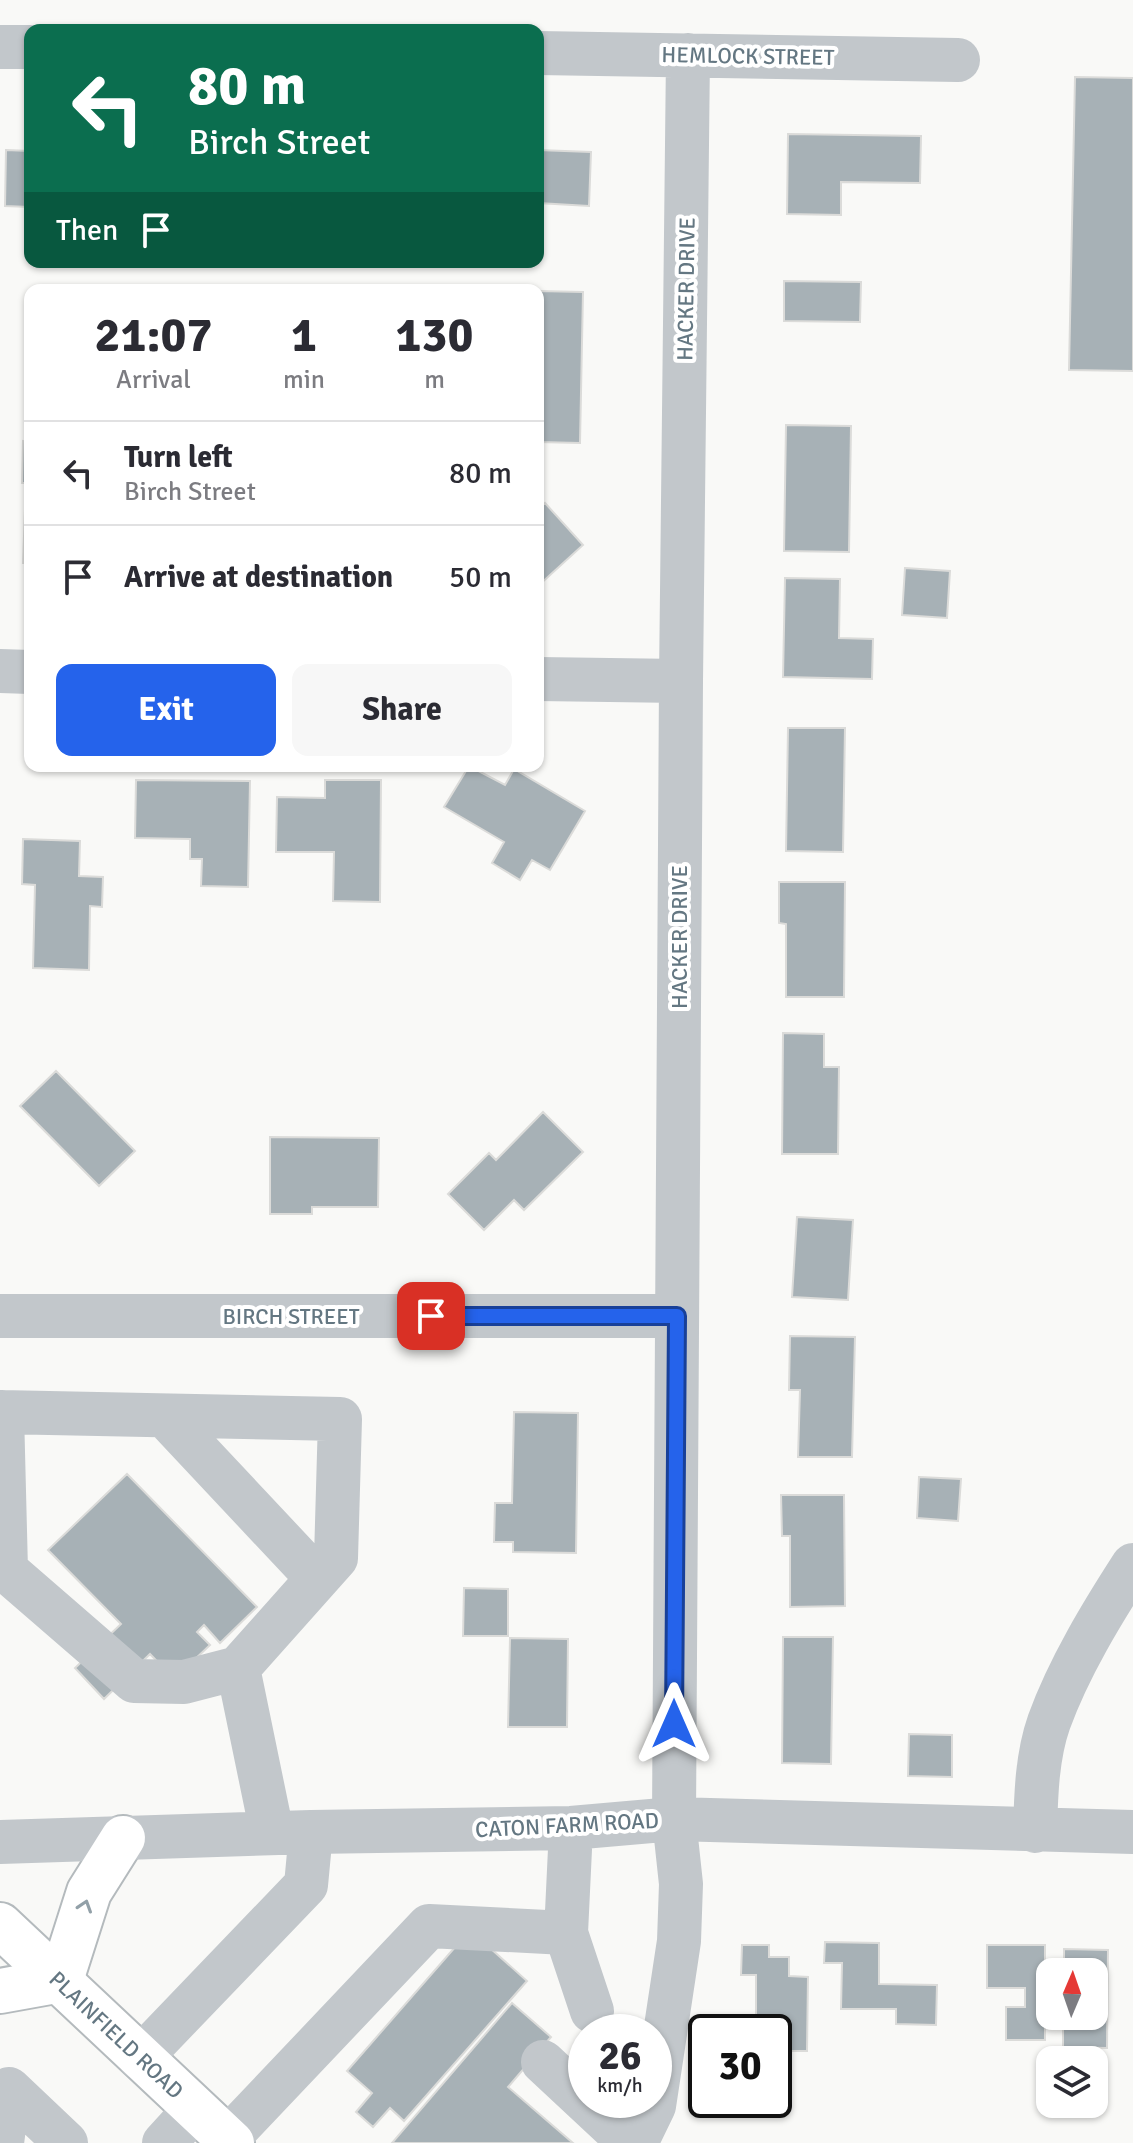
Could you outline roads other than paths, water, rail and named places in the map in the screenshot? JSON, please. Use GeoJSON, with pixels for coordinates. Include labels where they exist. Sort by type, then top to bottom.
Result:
{"type":"FeatureCollection","features":[{"type":"Feature","properties":{"kind":"main road"},"geometry":{"type":"LineString","coordinates":[[0,1991],[61,1980],[89,1892],[123,1838]]}},
{"type":"Feature","properties":{"kind":"main road","name":"PLAINFIELD ROAD"},"geometry":{"type":"LineString","coordinates":[[0,1925],[229,2141]]}},
{"type":"Feature","properties":{"kind":"street"},"geometry":{"type":"LineString","coordinates":[[0,47],[24,47]]}},
{"type":"Feature","properties":{"kind":"street","name":"HEMLOCK STREET"},"geometry":{"type":"LineString","coordinates":[[544,53],[958,60]]}},
{"type":"Feature","properties":{"kind":"street","name":"HACKER DRIVE"},"geometry":{"type":"LineString","coordinates":[[636,2143],[654,2106],[679,1941],[681,1884],[674,1819],[688,55]]}},
{"type":"Feature","properties":{"kind":"street"},"geometry":{"type":"LineString","coordinates":[[0,671],[24,672]]}},
{"type":"Feature","properties":{"kind":"street"},"geometry":{"type":"LineString","coordinates":[[544,679],[681,681]]}},
{"type":"Feature","properties":{"kind":"street","name":"BIRCH STREET"},"geometry":{"type":"LineString","coordinates":[[0,1316],[677,1316]]}},
{"type":"Feature","properties":{"kind":"street"},"geometry":{"type":"LineString","coordinates":[[1,1412],[165,1416],[340,1419],[336,1558],[238,1668],[184,1682],[134,1681],[6,1570],[1,1412]]}},
{"type":"Feature","properties":{"kind":"street"},"geometry":{"type":"LineString","coordinates":[[165,1416],[317,1578]]}},
{"type":"Feature","properties":{"kind":"street"},"geometry":{"type":"LineString","coordinates":[[1035,1831],[1036,1783],[1049,1723],[1095,1624],[1133,1565]]}},
{"type":"Feature","properties":{"kind":"street"},"geometry":{"type":"LineString","coordinates":[[140,2058],[306,1885],[238,1668]]}},
{"type":"Feature","properties":{"kind":"street","name":"CATON FARM ROAD"},"geometry":{"type":"LineString","coordinates":[[0,1842],[571,1828],[674,1819],[1133,1832]]}},
{"type":"Feature","properties":{"kind":"street"},"geometry":{"type":"LineString","coordinates":[[571,1828],[566,1933],[592,2011]]}},
{"type":"Feature","properties":{"kind":"street"},"geometry":{"type":"LineString","coordinates":[[229,2141],[429,1926],[566,1933]]}},
{"type":"Feature","properties":{"kind":"street"},"geometry":{"type":"LineString","coordinates":[[543,2062],[630,2143]]}},
{"type":"Feature","properties":{"kind":"street"},"geometry":{"type":"LineString","coordinates":[[2,2143],[9,2089],[66,2143]]}},
{"type":"Feature","properties":{"kind":"street"},"geometry":{"type":"LineString","coordinates":[[164,2143],[195,2109]]}}]}
